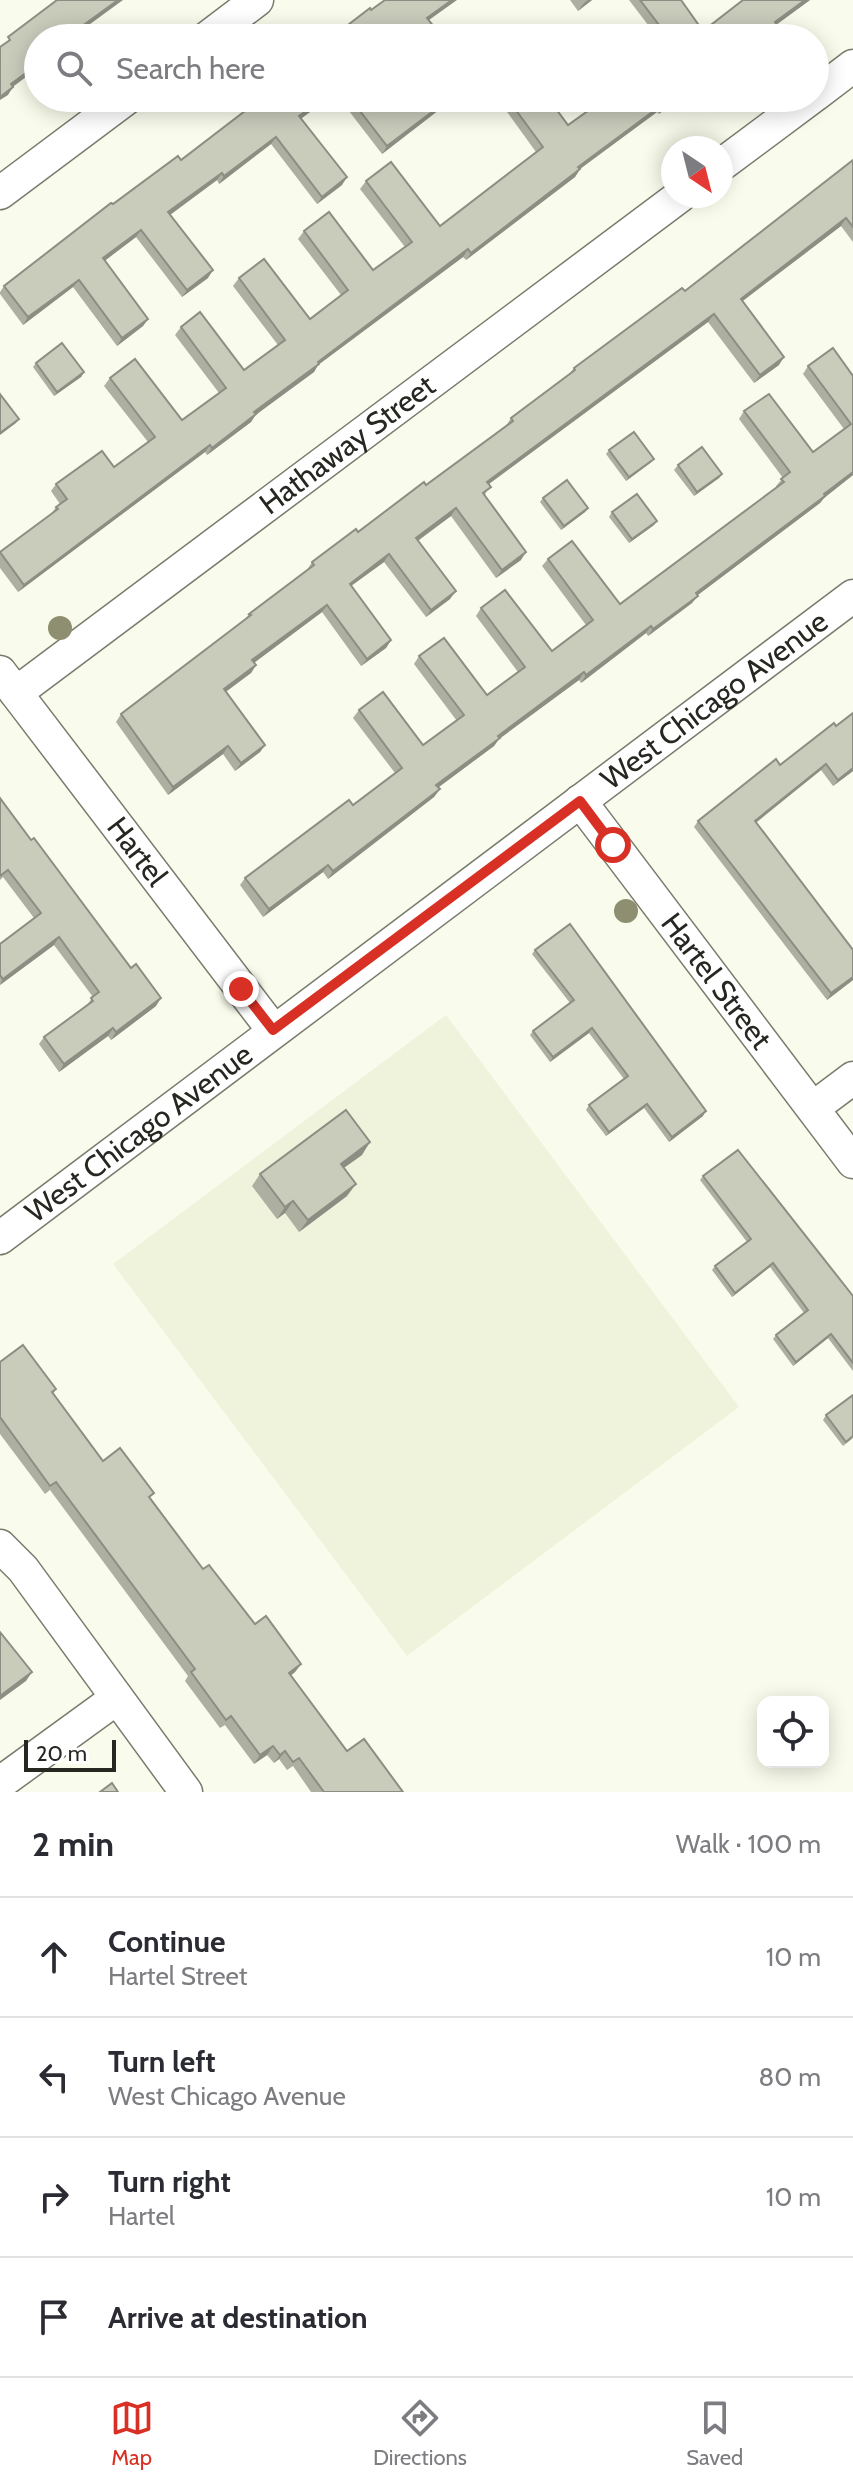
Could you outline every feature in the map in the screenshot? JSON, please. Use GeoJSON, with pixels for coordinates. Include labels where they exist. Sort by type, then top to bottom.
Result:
{"type":"FeatureCollection","features":[{"type":"Feature","properties":{"kind":"street"},"geometry":{"type":"LineString","coordinates":[[225,24],[257,0]]}},
{"type":"Feature","properties":{"kind":"street"},"geometry":{"type":"LineString","coordinates":[[829,84],[853,66]]}},
{"type":"Feature","properties":{"kind":"street"},"geometry":{"type":"LineString","coordinates":[[0,193],[108,112]]}},
{"type":"Feature","properties":{"kind":"street"},"geometry":{"type":"LineString","coordinates":[[733,156],[792,112]]}},
{"type":"Feature","properties":{"kind":"street","name":"Hathaway Street"},"geometry":{"type":"LineString","coordinates":[[8,683],[663,208]]}},
{"type":"Feature","properties":{"kind":"street","name":"West Chicago Avenue"},"geometry":{"type":"LineString","coordinates":[[0,1238],[853,596]]}},
{"type":"Feature","properties":{"kind":"street","name":"Hartel"},"geometry":{"type":"LineString","coordinates":[[8,683],[273,1030]]}},
{"type":"Feature","properties":{"kind":"street","name":"Hartel Street"},"geometry":{"type":"LineString","coordinates":[[580,801],[853,1162]]}},
{"type":"Feature","properties":{"kind":"street"},"geometry":{"type":"LineString","coordinates":[[813,1108],[853,1078]]}},
{"type":"Feature","properties":{"kind":"street"},"geometry":{"type":"LineString","coordinates":[[0,1546],[23,1569],[186,1792]]}},
{"type":"Feature","properties":{"kind":"street"},"geometry":{"type":"LineString","coordinates":[[0,1783],[117,1698]]}},
{"type":"Feature","properties":{"kind":"shaded area"},"geometry":{"type":"Polygon","coordinates":[[[446,1015],[739,1407],[407,1656],[113,1264],[446,1015]]]}},
{"type":"Feature","properties":{"kind":"building"},"geometry":{"type":"Polygon","coordinates":[[[57,0],[118,0],[85,24],[25,24],[57,0]]]}},
{"type":"Feature","properties":{"kind":"building"},"geometry":{"type":"Polygon","coordinates":[[[385,0],[452,0],[427,18],[432,24],[349,24],[385,0]]]}},
{"type":"Feature","properties":{"kind":"building"},"geometry":{"type":"Polygon","coordinates":[[[640,0],[681,0],[698,24],[658,24],[640,0]]]}},
{"type":"Feature","properties":{"kind":"building"},"geometry":{"type":"Polygon","coordinates":[[[743,0],[805,0],[776,24],[712,24],[743,0]]]}},
{"type":"Feature","properties":{"kind":"building"},"geometry":{"type":"Polygon","coordinates":[[[24,25],[24,74],[0,97],[0,47],[10,40],[8,37],[24,25]]]}},
{"type":"Feature","properties":{"kind":"building"},"geometry":{"type":"Polygon","coordinates":[[[244,112],[305,112],[299,116],[347,177],[322,197],[276,137],[168,212],[213,270],[187,290],[141,230],[103,258],[148,319],[122,338],[79,280],[28,317],[4,286],[111,203],[178,156],[181,160],[244,112]]]}},
{"type":"Feature","properties":{"kind":"building"},"geometry":{"type":"Polygon","coordinates":[[[361,112],[432,112],[387,146],[361,112]]]}},
{"type":"Feature","properties":{"kind":"building"},"geometry":{"type":"Polygon","coordinates":[[[517,112],[558,112],[568,125],[586,112],[652,112],[471,253],[468,249],[318,362],[212,448],[210,445],[24,585],[0,552],[67,499],[56,484],[102,451],[114,467],[155,437],[110,378],[135,359],[182,420],[226,388],[181,327],[200,312],[244,370],[285,340],[239,278],[264,259],[310,319],[348,290],[304,231],[329,212],[373,270],[412,242],[366,181],[391,162],[440,226],[543,147],[517,112]]]}},
{"type":"Feature","properties":{"kind":"building"},"geometry":{"type":"Polygon","coordinates":[[[853,160],[853,227],[846,218],[741,299],[784,357],[760,375],[714,314],[487,482],[491,487],[483,493],[526,552],[502,570],[456,508],[416,538],[456,591],[431,610],[389,554],[350,584],[391,640],[367,659],[327,605],[252,660],[256,665],[224,689],[265,745],[241,763],[228,746],[173,787],[121,714],[314,565],[312,562],[424,482],[426,485],[513,421],[511,418],[574,368],[682,288],[685,291],[853,160]]]}},
{"type":"Feature","properties":{"kind":"building"},"geometry":{"type":"Polygon","coordinates":[[[62,343],[84,372],[57,392],[36,363],[62,343]]]}},
{"type":"Feature","properties":{"kind":"building"},"geometry":{"type":"Polygon","coordinates":[[[833,348],[853,376],[853,472],[696,593],[698,596],[653,629],[651,626],[586,675],[584,672],[498,736],[500,738],[436,785],[440,789],[333,871],[328,865],[269,909],[245,878],[349,800],[353,805],[402,768],[359,710],[383,692],[423,745],[464,715],[419,656],[444,638],[487,695],[525,667],[481,608],[505,590],[552,651],[593,620],[548,559],[572,541],[620,604],[784,482],[781,479],[790,472],[744,411],[769,394],[813,452],[851,424],[808,366],[833,348]]]}},
{"type":"Feature","properties":{"kind":"building"},"geometry":{"type":"Polygon","coordinates":[[[0,394],[19,419],[0,433],[0,394]]]}},
{"type":"Feature","properties":{"kind":"building"},"geometry":{"type":"Polygon","coordinates":[[[634,432],[654,459],[629,477],[609,450],[634,432]]]}},
{"type":"Feature","properties":{"kind":"building"},"geometry":{"type":"Polygon","coordinates":[[[702,447],[722,474],[697,492],[678,465],[702,447]]]}},
{"type":"Feature","properties":{"kind":"building"},"geometry":{"type":"Polygon","coordinates":[[[567,480],[588,508],[564,526],[543,498],[567,480]]]}},
{"type":"Feature","properties":{"kind":"building"},"geometry":{"type":"Polygon","coordinates":[[[637,494],[657,521],[632,539],[612,512],[637,494]]]}},
{"type":"Feature","properties":{"kind":"building"},"geometry":{"type":"Polygon","coordinates":[[[853,713],[853,768],[838,780],[826,764],[755,821],[853,950],[853,977],[831,993],[698,821],[776,759],[780,765],[834,723],[836,726],[853,713]]]}},
{"type":"Feature","properties":{"kind":"building"},"geometry":{"type":"Polygon","coordinates":[[[0,798],[31,840],[34,838],[131,968],[136,964],[161,998],[116,1032],[113,1028],[64,1064],[44,1037],[93,1001],[91,998],[99,992],[59,937],[3,979],[0,975],[0,944],[41,913],[8,870],[0,876],[0,798]]]}},
{"type":"Feature","properties":{"kind":"building"},"geometry":{"type":"Polygon","coordinates":[[[570,924],[706,1111],[672,1137],[647,1104],[609,1132],[589,1105],[628,1076],[592,1028],[553,1057],[533,1031],[574,1000],[535,950],[570,924]]]}},
{"type":"Feature","properties":{"kind":"building"},"geometry":{"type":"Polygon","coordinates":[[[346,1110],[370,1142],[341,1164],[356,1184],[308,1220],[293,1201],[285,1207],[260,1174],[346,1110]]]}},
{"type":"Feature","properties":{"kind":"building"},"geometry":{"type":"Polygon","coordinates":[[[738,1150],[853,1296],[853,1363],[831,1334],[796,1362],[776,1335],[808,1310],[773,1263],[735,1293],[715,1266],[751,1239],[703,1176],[738,1150]]]}},
{"type":"Feature","properties":{"kind":"building"},"geometry":{"type":"Polygon","coordinates":[[[23,1345],[56,1389],[52,1392],[103,1461],[120,1448],[154,1493],[149,1497],[203,1569],[209,1565],[255,1624],[266,1616],[301,1664],[289,1673],[347,1751],[364,1739],[403,1792],[324,1792],[299,1758],[293,1762],[285,1751],[280,1755],[273,1746],[260,1755],[231,1716],[226,1720],[191,1672],[195,1669],[56,1482],[50,1486],[0,1417],[0,1362],[23,1345]]]}},
{"type":"Feature","properties":{"kind":"building"},"geometry":{"type":"Polygon","coordinates":[[[853,1395],[853,1436],[846,1442],[826,1415],[853,1395]]]}},
{"type":"Feature","properties":{"kind":"building"},"geometry":{"type":"Polygon","coordinates":[[[0,1632],[32,1672],[0,1696],[0,1632]]]}},
{"type":"Feature","properties":{"kind":"building"},"geometry":{"type":"Polygon","coordinates":[[[112,1783],[118,1792],[100,1792],[112,1783]]]}},
{"type":"Feature","properties":{"kind":"route"},"geometry":{"type":"LineString","coordinates":[[241,989],[273,1030],[580,801],[613,845]]}}]}
